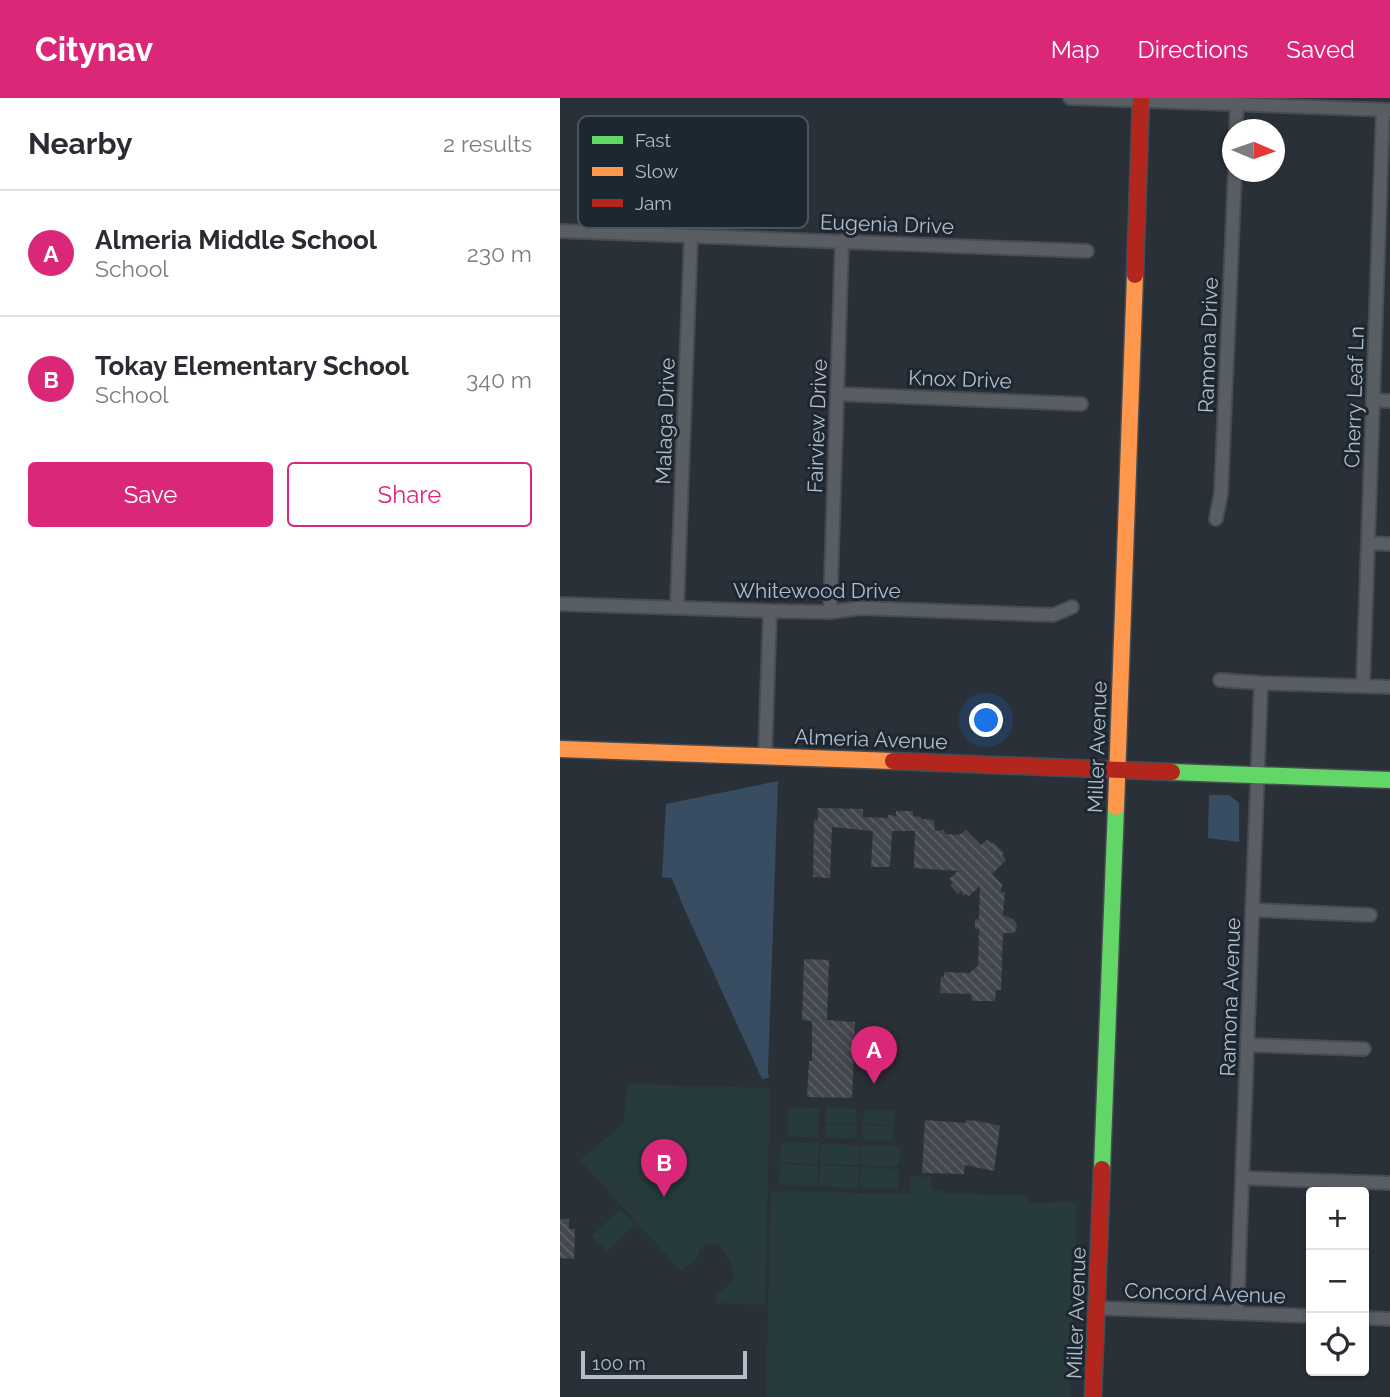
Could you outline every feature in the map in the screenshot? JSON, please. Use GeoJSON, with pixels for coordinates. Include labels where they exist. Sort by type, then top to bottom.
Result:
{"type":"FeatureCollection","features":[{"type":"Feature","properties":{"kind":"street"},"geometry":{"type":"LineString","coordinates":[[1070,98],[1387,110]]}},
{"type":"Feature","properties":{"kind":"street","name":"Miller Avenue"},"geometry":{"type":"LineString","coordinates":[[1093,1397],[1141,99]]}},
{"type":"Feature","properties":{"kind":"street"},"geometry":{"type":"LineString","coordinates":[[1237,104],[1237,119]]}},
{"type":"Feature","properties":{"kind":"street","name":"Cherry Leaf Ln"},"geometry":{"type":"LineString","coordinates":[[1363,686],[1373,400],[1384,256],[1387,110]]}},
{"type":"Feature","properties":{"kind":"street","name":"Ramona Drive"},"geometry":{"type":"LineString","coordinates":[[1216,519],[1221,493],[1235,182]]}},
{"type":"Feature","properties":{"kind":"street","name":"Eugenia Drive"},"geometry":{"type":"LineString","coordinates":[[560,231],[1087,251]]}},
{"type":"Feature","properties":{"kind":"street","name":"Malaga Drive"},"geometry":{"type":"LineString","coordinates":[[677,607],[691,236]]}},
{"type":"Feature","properties":{"kind":"street","name":"Fairview Drive"},"geometry":{"type":"LineString","coordinates":[[830,612],[842,241]]}},
{"type":"Feature","properties":{"kind":"street","name":"Knox Drive"},"geometry":{"type":"LineString","coordinates":[[838,394],[1081,404]]}},
{"type":"Feature","properties":{"kind":"street"},"geometry":{"type":"LineString","coordinates":[[1373,400],[1390,401]]}},
{"type":"Feature","properties":{"kind":"street"},"geometry":{"type":"LineString","coordinates":[[1368,543],[1390,544]]}},
{"type":"Feature","properties":{"kind":"street","name":"Whitewood Drive"},"geometry":{"type":"LineString","coordinates":[[560,604],[830,612],[860,608],[1053,615],[1072,607]]}},
{"type":"Feature","properties":{"kind":"street"},"geometry":{"type":"LineString","coordinates":[[765,756],[770,611]]}},
{"type":"Feature","properties":{"kind":"street"},"geometry":{"type":"LineString","coordinates":[[1220,680],[1390,687]]}},
{"type":"Feature","properties":{"kind":"street","name":"Ramona Avenue"},"geometry":{"type":"LineString","coordinates":[[1237,1313],[1261,683]]}},
{"type":"Feature","properties":{"kind":"street","name":"Almeria Avenue"},"geometry":{"type":"LineString","coordinates":[[560,749],[1390,780]]}},
{"type":"Feature","properties":{"kind":"street"},"geometry":{"type":"LineString","coordinates":[[1252,910],[1370,915]]}},
{"type":"Feature","properties":{"kind":"street"},"geometry":{"type":"LineString","coordinates":[[1247,1045],[1364,1049]]}},
{"type":"Feature","properties":{"kind":"street"},"geometry":{"type":"LineString","coordinates":[[1242,1178],[1390,1184]]}},
{"type":"Feature","properties":{"kind":"street","name":"Concord Avenue"},"geometry":{"type":"LineString","coordinates":[[1097,1308],[1306,1316]]}},
{"type":"Feature","properties":{"kind":"street"},"geometry":{"type":"LineString","coordinates":[[1369,1318],[1390,1319]]}},
{"type":"Feature","properties":{"kind":"green space"},"geometry":{"type":"Polygon","coordinates":[[[630,1084],[770,1088],[765,1305],[715,1303],[718,1294],[729,1286],[734,1276],[729,1258],[718,1244],[703,1247],[696,1260],[681,1271],[580,1160],[624,1124],[625,1097],[630,1084]]]}},
{"type":"Feature","properties":{"kind":"green space"},"geometry":{"type":"Polygon","coordinates":[[[789,1107],[819,1108],[818,1138],[788,1136],[788,1123],[792,1122],[788,1121],[789,1107]]]}},
{"type":"Feature","properties":{"kind":"green space"},"geometry":{"type":"Polygon","coordinates":[[[826,1108],[856,1109],[856,1124],[826,1123],[826,1108]]]}},
{"type":"Feature","properties":{"kind":"green space"},"geometry":{"type":"Polygon","coordinates":[[[864,1110],[894,1110],[894,1125],[863,1124],[864,1110]]]}},
{"type":"Feature","properties":{"kind":"green space"},"geometry":{"type":"Polygon","coordinates":[[[825,1124],[856,1125],[855,1139],[825,1138],[825,1124]]]}},
{"type":"Feature","properties":{"kind":"green space"},"geometry":{"type":"Polygon","coordinates":[[[863,1125],[893,1126],[893,1141],[862,1139],[863,1125]]]}},
{"type":"Feature","properties":{"kind":"green space"},"geometry":{"type":"Polygon","coordinates":[[[781,1142],[819,1143],[818,1164],[780,1162],[781,1142]]]}},
{"type":"Feature","properties":{"kind":"green space"},"geometry":{"type":"Polygon","coordinates":[[[821,1144],[860,1145],[859,1165],[820,1164],[821,1144]]]}},
{"type":"Feature","properties":{"kind":"green space"},"geometry":{"type":"Polygon","coordinates":[[[861,1145],[900,1146],[899,1166],[861,1165],[861,1145]]]}},
{"type":"Feature","properties":{"kind":"green space"},"geometry":{"type":"Polygon","coordinates":[[[780,1164],[818,1166],[817,1186],[779,1184],[780,1164]]]}},
{"type":"Feature","properties":{"kind":"green space"},"geometry":{"type":"Polygon","coordinates":[[[820,1165],[859,1167],[858,1188],[819,1186],[820,1165]]]}},
{"type":"Feature","properties":{"kind":"green space"},"geometry":{"type":"Polygon","coordinates":[[[861,1167],[899,1169],[898,1189],[860,1187],[861,1167]]]}},
{"type":"Feature","properties":{"kind":"green space"},"geometry":{"type":"Polygon","coordinates":[[[911,1176],[931,1177],[932,1190],[943,1191],[944,1194],[1028,1195],[1029,1203],[1077,1202],[1070,1397],[766,1397],[771,1191],[911,1194],[911,1176]]]}},
{"type":"Feature","properties":{"kind":"green space"},"geometry":{"type":"Polygon","coordinates":[[[620,1209],[635,1225],[607,1251],[592,1236],[620,1209]]]}},
{"type":"Feature","properties":{"kind":"water"},"geometry":{"type":"Polygon","coordinates":[[[778,781],[769,1078],[762,1079],[672,878],[662,877],[666,804],[778,781]]]}},
{"type":"Feature","properties":{"kind":"water"},"geometry":{"type":"Polygon","coordinates":[[[1209,795],[1229,795],[1239,803],[1239,842],[1208,838],[1209,795]]]}},
{"type":"Feature","properties":{"kind":"building"},"geometry":{"type":"Polygon","coordinates":[[[818,808],[863,809],[863,817],[888,818],[888,815],[896,816],[896,811],[913,811],[913,816],[934,820],[935,831],[944,830],[945,834],[959,835],[966,830],[981,845],[987,840],[992,844],[993,842],[1004,853],[1002,855],[1006,860],[992,874],[1002,884],[1001,892],[1005,892],[1003,915],[1013,919],[1017,928],[1014,933],[1003,933],[1001,990],[996,990],[995,1001],[972,1001],[971,994],[940,993],[941,976],[944,977],[944,972],[969,973],[978,966],[979,929],[975,929],[975,919],[979,919],[980,886],[969,896],[964,896],[961,891],[958,894],[950,885],[953,882],[949,879],[958,871],[914,868],[915,831],[892,831],[890,867],[871,867],[873,831],[832,827],[830,878],[813,877],[814,820],[818,819],[818,808]]]}},
{"type":"Feature","properties":{"kind":"building"},"geometry":{"type":"Polygon","coordinates":[[[804,959],[829,960],[827,1020],[855,1022],[852,1098],[807,1097],[809,1061],[812,1061],[812,1021],[802,1020],[804,959]]]}},
{"type":"Feature","properties":{"kind":"building"},"geometry":{"type":"Polygon","coordinates":[[[925,1120],[966,1123],[966,1120],[1000,1126],[994,1171],[965,1165],[964,1174],[922,1173],[925,1120]]]}},
{"type":"Feature","properties":{"kind":"building"},"geometry":{"type":"Polygon","coordinates":[[[560,1219],[569,1219],[569,1229],[575,1229],[574,1259],[560,1258],[560,1219]]]}},
{"type":"Feature","properties":{"kind":"traffic: fast"},"geometry":{"type":"LineString","coordinates":[[1172,772],[1390,780]]}},
{"type":"Feature","properties":{"kind":"traffic: fast"},"geometry":{"type":"LineString","coordinates":[[1102,1169],[1116,807]]}},
{"type":"Feature","properties":{"kind":"traffic: slow"},"geometry":{"type":"LineString","coordinates":[[1116,807],[1135,275]]}},
{"type":"Feature","properties":{"kind":"traffic: slow"},"geometry":{"type":"LineString","coordinates":[[560,749],[893,761]]}},
{"type":"Feature","properties":{"kind":"traffic: jam"},"geometry":{"type":"LineString","coordinates":[[1135,275],[1141,98]]}},
{"type":"Feature","properties":{"kind":"traffic: jam"},"geometry":{"type":"LineString","coordinates":[[893,761],[1172,772]]}},
{"type":"Feature","properties":{"kind":"traffic: jam"},"geometry":{"type":"LineString","coordinates":[[1093,1397],[1102,1169]]}},
{"type":"Feature","properties":{"kind":"place","name":"Almeria Middle School"},"geometry":{"type":"Point","coordinates":[874,1084]}},
{"type":"Feature","properties":{"kind":"place","name":"Tokay Elementary School"},"geometry":{"type":"Point","coordinates":[664,1197]}}]}
